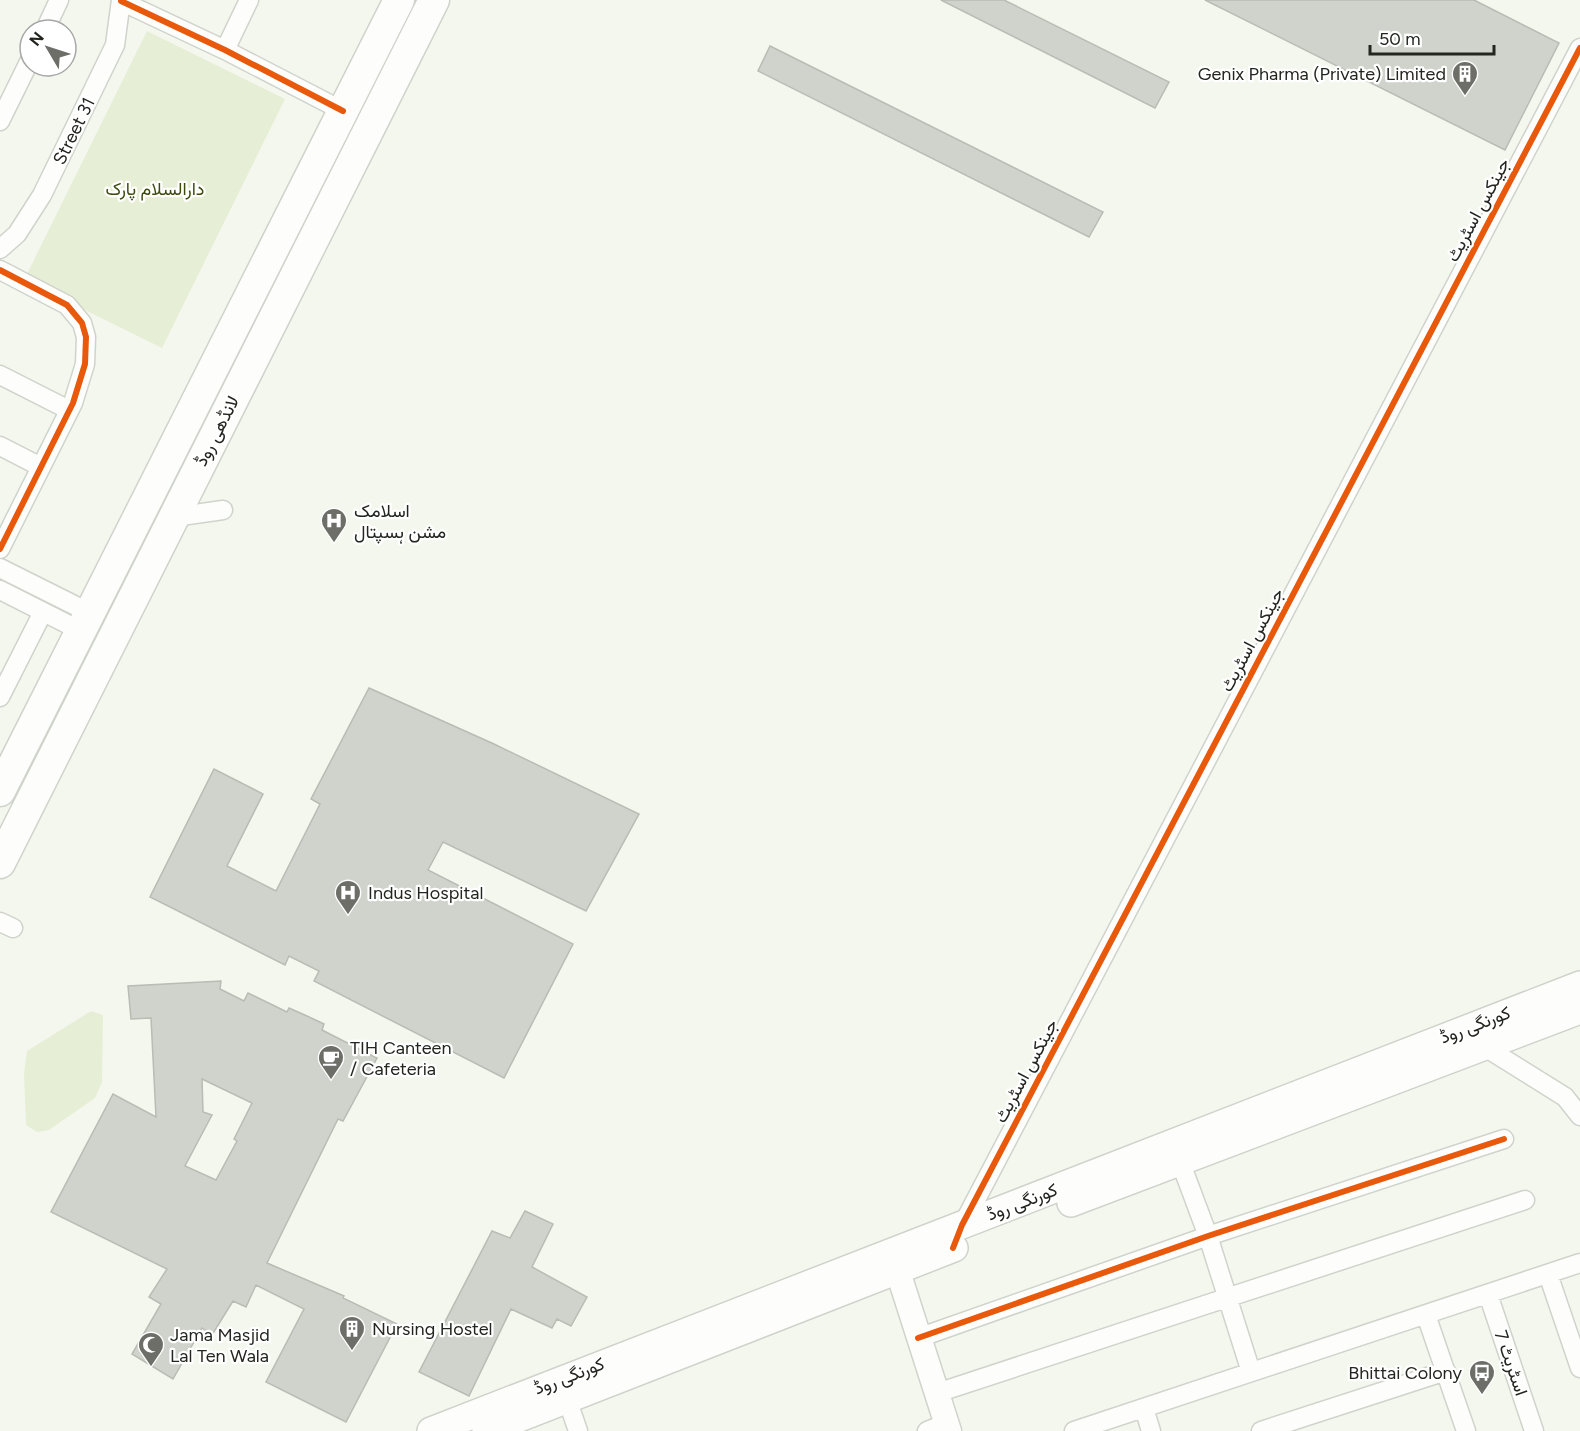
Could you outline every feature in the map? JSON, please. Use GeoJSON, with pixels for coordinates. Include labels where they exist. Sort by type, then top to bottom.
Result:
{"type":"FeatureCollection","features":[{"type":"Feature","properties":{"kind":"main road","name":"لانڈھی روڈ"},"geometry":{"type":"LineString","coordinates":[[0,791],[399,0]]}},
{"type":"Feature","properties":{"kind":"main road","name":"لانڈھی روڈ"},"geometry":{"type":"LineString","coordinates":[[0,863],[434,0]]}},
{"type":"Feature","properties":{"kind":"main road","name":"کورنگی روڈ"},"geometry":{"type":"LineString","coordinates":[[957,1237],[1180,1161],[1447,1048],[1580,985]]}},
{"type":"Feature","properties":{"kind":"main road","name":"کورنگی روڈ"},"geometry":{"type":"LineString","coordinates":[[431,1431],[563,1389],[1447,1048],[1485,1047],[1580,1010]]}},
{"type":"Feature","properties":{"kind":"main road","name":"کورنگی روڈ"},"geometry":{"type":"LineString","coordinates":[[486,1431],[563,1389]]}},
{"type":"Feature","properties":{"kind":"street"},"geometry":{"type":"LineString","coordinates":[[51,18],[59,0]]}},
{"type":"Feature","properties":{"kind":"street"},"geometry":{"type":"LineString","coordinates":[[225,50],[249,0]]}},
{"type":"Feature","properties":{"kind":"street"},"geometry":{"type":"LineString","coordinates":[[121,1],[225,50],[343,111]]}},
{"type":"Feature","properties":{"kind":"street","name":"Street 31"},"geometry":{"type":"LineString","coordinates":[[0,249],[23,225],[48,184],[115,45],[121,1]]}},
{"type":"Feature","properties":{"kind":"street","name":"جینکس اسٹریٹ"},"geometry":{"type":"LineString","coordinates":[[957,1237],[1580,48]]}},
{"type":"Feature","properties":{"kind":"street"},"geometry":{"type":"LineString","coordinates":[[2,114],[21,78]]}},
{"type":"Feature","properties":{"kind":"street"},"geometry":{"type":"LineString","coordinates":[[0,270],[67,304],[82,323],[86,337],[86,364],[69,410],[0,549]]}},
{"type":"Feature","properties":{"kind":"street"},"geometry":{"type":"LineString","coordinates":[[0,375],[69,410]]}},
{"type":"Feature","properties":{"kind":"street"},"geometry":{"type":"LineString","coordinates":[[0,446],[41,467]]}},
{"type":"Feature","properties":{"kind":"street"},"geometry":{"type":"LineString","coordinates":[[174,517],[222,510]]}},
{"type":"Feature","properties":{"kind":"street"},"geometry":{"type":"LineString","coordinates":[[0,568],[86,622]]}},
{"type":"Feature","properties":{"kind":"street"},"geometry":{"type":"LineString","coordinates":[[0,590],[43,612],[86,622]]}},
{"type":"Feature","properties":{"kind":"street"},"geometry":{"type":"LineString","coordinates":[[0,697],[43,612]]}},
{"type":"Feature","properties":{"kind":"street"},"geometry":{"type":"LineString","coordinates":[[1485,1047],[1564,1097],[1580,1116]]}},
{"type":"Feature","properties":{"kind":"street"},"geometry":{"type":"LineString","coordinates":[[918,1338],[1208,1236],[1504,1139]]}},
{"type":"Feature","properties":{"kind":"street"},"geometry":{"type":"LineString","coordinates":[[1180,1161],[1208,1236],[1251,1372]]}},
{"type":"Feature","properties":{"kind":"street"},"geometry":{"type":"LineString","coordinates":[[937,1393],[1525,1200]]}},
{"type":"Feature","properties":{"kind":"street"},"geometry":{"type":"LineString","coordinates":[[894,1260],[937,1393],[941,1428]]}},
{"type":"Feature","properties":{"kind":"street"},"geometry":{"type":"LineString","coordinates":[[1074,1431],[1580,1263]]}},
{"type":"Feature","properties":{"kind":"street"},"geometry":{"type":"LineString","coordinates":[[1548,1274],[1580,1368]]}},
{"type":"Feature","properties":{"kind":"street","name":"اسٹریٹ 7"},"geometry":{"type":"LineString","coordinates":[[1488,1294],[1534,1431]]}},
{"type":"Feature","properties":{"kind":"street"},"geometry":{"type":"LineString","coordinates":[[1426,1315],[1466,1431]]}},
{"type":"Feature","properties":{"kind":"street"},"geometry":{"type":"LineString","coordinates":[[1261,1431],[1446,1371]]}},
{"type":"Feature","properties":{"kind":"street"},"geometry":{"type":"LineString","coordinates":[[563,1389],[578,1431]]}},
{"type":"Feature","properties":{"kind":"street"},"geometry":{"type":"LineString","coordinates":[[1144,1408],[1151,1431]]}},
{"type":"Feature","properties":{"kind":"green space","name":"دارالسلام پارک"},"geometry":{"type":"Polygon","coordinates":[[[147,31],[285,99],[162,348],[24,280],[147,31]]]}},
{"type":"Feature","properties":{"kind":"green space"},"geometry":{"type":"Polygon","coordinates":[[[91,1011],[103,1015],[102,1082],[95,1098],[49,1130],[37,1132],[26,1125],[24,1073],[27,1051],[91,1011]]]}},
{"type":"Feature","properties":{"kind":"building"},"geometry":{"type":"Polygon","coordinates":[[[941,0],[1004,0],[1169,82],[1155,108],[941,0]]]}},
{"type":"Feature","properties":{"kind":"building","name":"Genix Pharma (Private) Limited"},"geometry":{"type":"Polygon","coordinates":[[[1205,0],[1474,0],[1559,43],[1505,150],[1205,0]]]}},
{"type":"Feature","properties":{"kind":"building"},"geometry":{"type":"Polygon","coordinates":[[[770,46],[1103,212],[1089,237],[758,71],[770,46]]]}},
{"type":"Feature","properties":{"kind":"building"},"geometry":{"type":"Polygon","coordinates":[[[369,688],[494,744],[639,814],[586,911],[443,842],[428,870],[573,944],[504,1078],[314,981],[319,971],[289,956],[285,965],[150,897],[214,769],[263,794],[227,866],[276,891],[320,804],[311,799],[369,688]]]}},
{"type":"Feature","properties":{"kind":"building"},"geometry":{"type":"Polygon","coordinates":[[[221,981],[220,989],[244,1001],[248,993],[287,1012],[289,1008],[324,1024],[322,1030],[377,1058],[343,1121],[338,1119],[267,1263],[344,1296],[343,1298],[397,1324],[346,1422],[266,1382],[304,1309],[256,1285],[246,1307],[233,1301],[212,1335],[202,1328],[173,1379],[132,1354],[161,1304],[149,1297],[167,1269],[51,1212],[113,1094],[156,1117],[151,1018],[131,1019],[128,986],[221,981]],[[202,1079],[203,1112],[212,1115],[185,1166],[216,1180],[237,1141],[234,1139],[252,1103],[202,1079]]]}},
{"type":"Feature","properties":{"kind":"building"},"geometry":{"type":"Polygon","coordinates":[[[525,1211],[553,1224],[532,1267],[587,1297],[571,1326],[557,1319],[552,1328],[511,1309],[469,1396],[419,1372],[492,1231],[510,1238],[525,1211]]]}},
{"type":"Feature","properties":{"kind":"cycle path"},"geometry":{"type":"LineString","coordinates":[[121,1],[225,50],[343,111]]}},
{"type":"Feature","properties":{"kind":"cycle path"},"geometry":{"type":"LineString","coordinates":[[953,1248],[962,1225],[1580,48]]}},
{"type":"Feature","properties":{"kind":"cycle path"},"geometry":{"type":"LineString","coordinates":[[0,270],[67,305],[82,323],[86,337],[85,364],[73,403],[0,549]]}},
{"type":"Feature","properties":{"kind":"cycle path"},"geometry":{"type":"LineString","coordinates":[[918,1338],[1208,1236],[1504,1139]]}},
{"type":"Feature","properties":{"kind":"place","name":"Genix Pharma (Private) Limited"},"geometry":{"type":"Point","coordinates":[1465,97]}},
{"type":"Feature","properties":{"kind":"place","name":"اسلامک مشن ہسپتال"},"geometry":{"type":"Point","coordinates":[334,544]}},
{"type":"Feature","properties":{"kind":"place","name":"Indus Hospital"},"geometry":{"type":"Point","coordinates":[348,916]}},
{"type":"Feature","properties":{"kind":"place","name":"TIH Canteen / Cafeteria"},"geometry":{"type":"Point","coordinates":[331,1081]}},
{"type":"Feature","properties":{"kind":"place","name":"Nursing Hostel"},"geometry":{"type":"Point","coordinates":[352,1352]}},
{"type":"Feature","properties":{"kind":"place","name":"Jama Masjid Lal Ten Wala"},"geometry":{"type":"Point","coordinates":[151,1368]}},
{"type":"Feature","properties":{"kind":"place","name":"Bhittai Colony"},"geometry":{"type":"Point","coordinates":[1482,1396]}}]}
